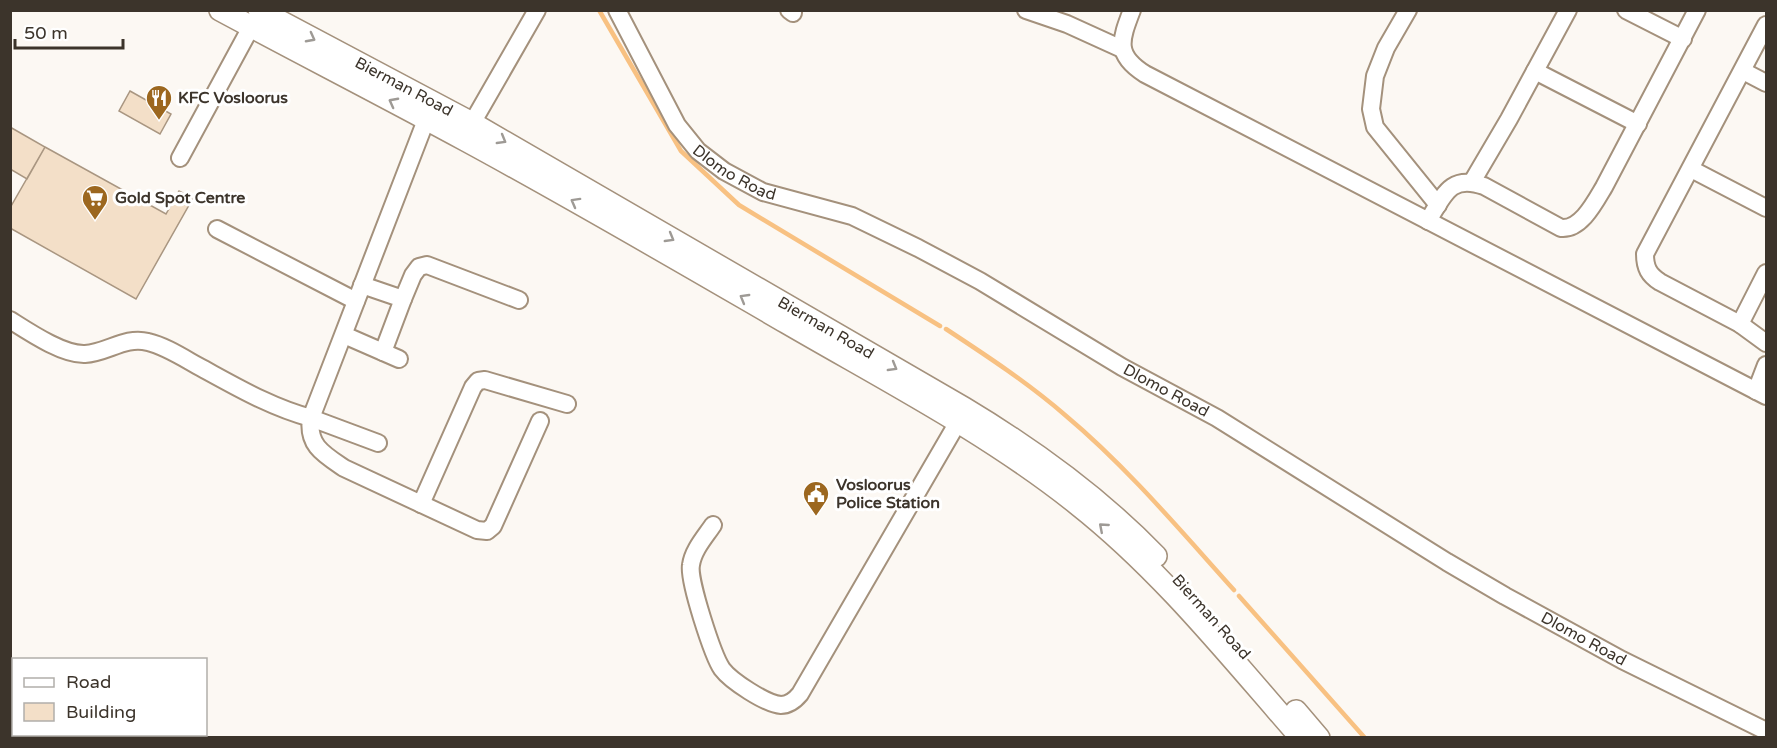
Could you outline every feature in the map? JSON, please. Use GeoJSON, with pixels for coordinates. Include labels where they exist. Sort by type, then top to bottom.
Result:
{"type":"FeatureCollection","features":[{"type":"Feature","properties":{"kind":"main road"},"geometry":{"type":"LineString","coordinates":[[220,10],[258,15],[426,120],[468,131]]}},
{"type":"Feature","properties":{"kind":"main road","name":"Bierman Road"},"geometry":{"type":"LineString","coordinates":[[258,15],[964,408],[1010,436],[1101,504],[1155,554],[1319,738]]}},
{"type":"Feature","properties":{"kind":"main road","name":"Bierman Road"},"geometry":{"type":"LineString","coordinates":[[468,131],[669,255],[958,422],[1021,462],[1079,505],[1133,553],[1181,603],[1301,738]]}},
{"type":"Feature","properties":{"kind":"street"},"geometry":{"type":"LineString","coordinates":[[468,131],[528,22],[537,10]]}},
{"type":"Feature","properties":{"kind":"street","name":"Dlomo Road"},"geometry":{"type":"LineString","coordinates":[[617,10],[677,126],[698,151],[724,171],[764,192],[852,216],[949,264],[1122,367],[1217,418],[1505,596],[1622,660],[1767,732]]}},
{"type":"Feature","properties":{"kind":"street"},"geometry":{"type":"LineString","coordinates":[[1026,10],[1066,24],[1122,49]]}},
{"type":"Feature","properties":{"kind":"street"},"geometry":{"type":"LineString","coordinates":[[1132,10],[1125,28],[1122,49],[1125,57],[1134,67],[1145,74],[1761,394],[1767,365]]}},
{"type":"Feature","properties":{"kind":"street"},"geometry":{"type":"LineString","coordinates":[[1408,10],[1386,48],[1375,76],[1371,109],[1375,127],[1438,205]]}},
{"type":"Feature","properties":{"kind":"street"},"geometry":{"type":"LineString","coordinates":[[1472,182],[1568,10]]}},
{"type":"Feature","properties":{"kind":"street"},"geometry":{"type":"LineString","coordinates":[[1626,10],[1683,39]]}},
{"type":"Feature","properties":{"kind":"street"},"geometry":{"type":"LineString","coordinates":[[1428,221],[1453,185],[1472,182],[1484,186],[1549,224],[1570,228],[1595,202],[1697,10]]}},
{"type":"Feature","properties":{"kind":"street"},"geometry":{"type":"LineString","coordinates":[[180,158],[258,15]]}},
{"type":"Feature","properties":{"kind":"street"},"geometry":{"type":"LineString","coordinates":[[1767,25],[1645,254],[1647,270],[1660,282],[1740,324],[1767,343]]}},
{"type":"Feature","properties":{"kind":"street"},"geometry":{"type":"LineString","coordinates":[[1535,71],[1638,124]]}},
{"type":"Feature","properties":{"kind":"street"},"geometry":{"type":"LineString","coordinates":[[1743,71],[1767,83]]}},
{"type":"Feature","properties":{"kind":"street"},"geometry":{"type":"LineString","coordinates":[[426,120],[311,418],[309,432],[326,457],[344,468],[477,530],[487,531],[493,526],[540,421]]}},
{"type":"Feature","properties":{"kind":"street"},"geometry":{"type":"LineString","coordinates":[[1691,169],[1767,208]]}},
{"type":"Feature","properties":{"kind":"street"},"geometry":{"type":"LineString","coordinates":[[217,229],[359,293],[403,299]]}},
{"type":"Feature","properties":{"kind":"street"},"geometry":{"type":"LineString","coordinates":[[383,352],[413,274],[418,267],[427,266],[519,300]]}},
{"type":"Feature","properties":{"kind":"street"},"geometry":{"type":"LineString","coordinates":[[1740,324],[1767,273]]}},
{"type":"Feature","properties":{"kind":"street"},"geometry":{"type":"LineString","coordinates":[[10,320],[65,350],[76,353],[95,352],[129,341],[150,342],[281,410],[311,418],[378,443]]}},
{"type":"Feature","properties":{"kind":"street"},"geometry":{"type":"LineString","coordinates":[[344,335],[399,358]]}},
{"type":"Feature","properties":{"kind":"street"},"geometry":{"type":"LineString","coordinates":[[422,504],[473,387],[478,381],[485,380],[567,405]]}},
{"type":"Feature","properties":{"kind":"street"},"geometry":{"type":"LineString","coordinates":[[713,525],[695,553],[690,573],[716,658],[728,677],[737,683],[771,702],[781,705],[792,702],[800,694],[958,422]]}},
{"type":"Feature","properties":{"kind":"building"},"geometry":{"type":"Polygon","coordinates":[[[130,91],[171,114],[160,134],[119,111],[130,91]]]}},
{"type":"Feature","properties":{"kind":"building"},"geometry":{"type":"Polygon","coordinates":[[[10,127],[45,147],[27,179],[12,170],[10,173],[10,127]]]}},
{"type":"Feature","properties":{"kind":"building","name":"Gold Spot Centre"},"geometry":{"type":"Polygon","coordinates":[[[45,147],[166,214],[179,191],[193,198],[136,299],[10,228],[10,208],[45,147]]]}},
{"type":"Feature","properties":{"kind":"waterway"},"geometry":{"type":"LineString","coordinates":[[599,10],[681,151],[739,205],[940,326]]}},
{"type":"Feature","properties":{"kind":"waterway"},"geometry":{"type":"LineString","coordinates":[[946,329],[1022,381],[1088,435],[1152,500],[1234,590]]}},
{"type":"Feature","properties":{"kind":"waterway"},"geometry":{"type":"LineString","coordinates":[[1239,596],[1365,738]]}},
{"type":"Feature","properties":{"kind":"place","name":"KFC Vosloorus"},"geometry":{"type":"Point","coordinates":[159,121]}},
{"type":"Feature","properties":{"kind":"place","name":"Gold Spot Centre"},"geometry":{"type":"Point","coordinates":[95,221]}},
{"type":"Feature","properties":{"kind":"place","name":"Vosloorus Police Station"},"geometry":{"type":"Point","coordinates":[816,517]}}]}
